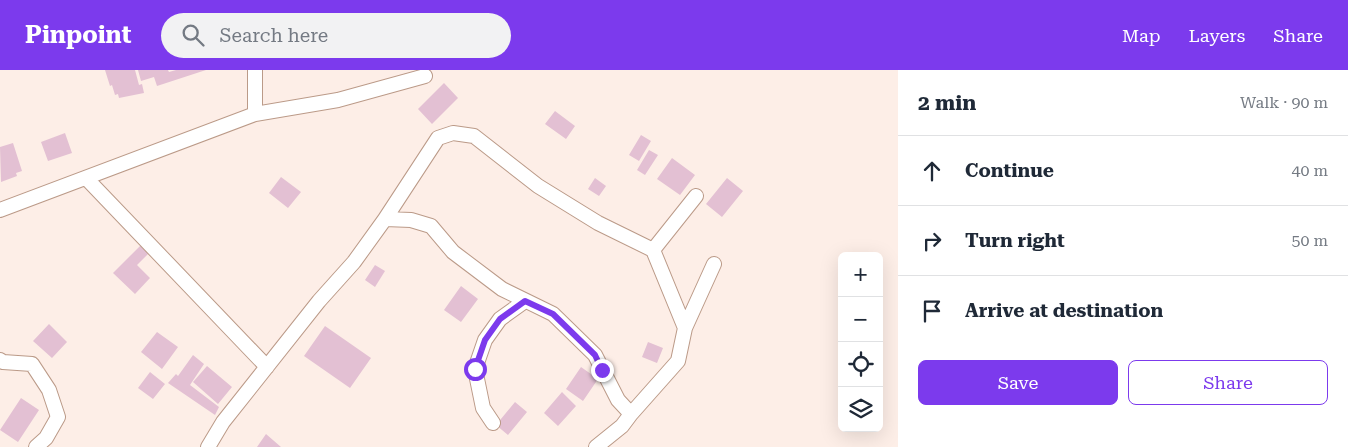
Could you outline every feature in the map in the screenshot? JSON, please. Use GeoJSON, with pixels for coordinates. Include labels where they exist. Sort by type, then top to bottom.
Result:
{"type":"FeatureCollection","features":[{"type":"Feature","properties":{"kind":"street"},"geometry":{"type":"LineString","coordinates":[[255,114],[258,73]]}},
{"type":"Feature","properties":{"kind":"street"},"geometry":{"type":"LineString","coordinates":[[0,210],[255,114],[338,100],[425,76]]}},
{"type":"Feature","properties":{"kind":"street"},"geometry":{"type":"LineString","coordinates":[[208,447],[223,422],[319,301],[354,262],[385,219],[438,138],[453,133],[474,136],[538,186],[598,223],[653,250],[684,328]]}},
{"type":"Feature","properties":{"kind":"street"},"geometry":{"type":"LineString","coordinates":[[86,178],[267,367]]}},
{"type":"Feature","properties":{"kind":"street"},"geometry":{"type":"LineString","coordinates":[[653,250],[696,196]]}},
{"type":"Feature","properties":{"kind":"street"},"geometry":{"type":"LineString","coordinates":[[385,219],[412,220],[431,226],[453,252],[502,289],[553,314],[595,355],[618,400],[631,414]]}},
{"type":"Feature","properties":{"kind":"street"},"geometry":{"type":"LineString","coordinates":[[596,447],[622,426],[678,361],[684,328],[714,264]]}},
{"type":"Feature","properties":{"kind":"street"},"geometry":{"type":"LineString","coordinates":[[493,424],[483,408],[475,369],[485,340],[500,319],[525,301]]}},
{"type":"Feature","properties":{"kind":"street"},"geometry":{"type":"LineString","coordinates":[[0,360],[3,362],[32,364],[49,390],[58,417],[46,438],[36,447]]}},
{"type":"Feature","properties":{"kind":"building"},"geometry":{"type":"Polygon","coordinates":[[[105,70],[135,70],[139,85],[142,84],[144,93],[119,98],[118,94],[115,95],[112,85],[110,86],[105,70]]]}},
{"type":"Feature","properties":{"kind":"building"},"geometry":{"type":"Polygon","coordinates":[[[138,70],[168,70],[169,72],[176,70],[206,70],[157,86],[154,77],[141,81],[138,70]]]}},
{"type":"Feature","properties":{"kind":"building"},"geometry":{"type":"Polygon","coordinates":[[[444,83],[458,98],[432,124],[418,109],[444,83]]]}},
{"type":"Feature","properties":{"kind":"building"},"geometry":{"type":"Polygon","coordinates":[[[555,111],[575,126],[566,139],[545,124],[555,111]]]}},
{"type":"Feature","properties":{"kind":"building"},"geometry":{"type":"Polygon","coordinates":[[[65,133],[72,153],[48,161],[41,142],[65,133]]]}},
{"type":"Feature","properties":{"kind":"building"},"geometry":{"type":"Polygon","coordinates":[[[641,135],[651,141],[639,161],[629,155],[641,135]]]}},
{"type":"Feature","properties":{"kind":"building"},"geometry":{"type":"Polygon","coordinates":[[[13,143],[22,171],[16,173],[17,176],[1,182],[0,147],[13,143]]]}},
{"type":"Feature","properties":{"kind":"building"},"geometry":{"type":"Polygon","coordinates":[[[649,150],[658,155],[645,175],[637,170],[649,150]]]}},
{"type":"Feature","properties":{"kind":"building"},"geometry":{"type":"Polygon","coordinates":[[[672,158],[695,175],[680,195],[657,179],[672,158]]]}},
{"type":"Feature","properties":{"kind":"building"},"geometry":{"type":"Polygon","coordinates":[[[281,177],[301,192],[288,208],[269,193],[281,177]]]}},
{"type":"Feature","properties":{"kind":"building"},"geometry":{"type":"Polygon","coordinates":[[[595,178],[606,186],[599,196],[588,189],[595,178]]]}},
{"type":"Feature","properties":{"kind":"building"},"geometry":{"type":"Polygon","coordinates":[[[727,178],[743,191],[722,217],[706,204],[727,178]]]}},
{"type":"Feature","properties":{"kind":"building"},"geometry":{"type":"Polygon","coordinates":[[[142,244],[150,252],[137,265],[150,278],[135,294],[113,273],[142,244]]]}},
{"type":"Feature","properties":{"kind":"building"},"geometry":{"type":"Polygon","coordinates":[[[375,265],[385,271],[375,287],[365,280],[375,265]]]}},
{"type":"Feature","properties":{"kind":"building"},"geometry":{"type":"Polygon","coordinates":[[[461,286],[478,299],[461,322],[444,310],[461,286]]]}},
{"type":"Feature","properties":{"kind":"building"},"geometry":{"type":"Polygon","coordinates":[[[49,324],[67,342],[52,358],[33,341],[49,324]]]}},
{"type":"Feature","properties":{"kind":"building"},"geometry":{"type":"Polygon","coordinates":[[[325,326],[371,358],[350,388],[304,356],[325,326]]]}},
{"type":"Feature","properties":{"kind":"building"},"geometry":{"type":"Polygon","coordinates":[[[157,332],[178,347],[162,369],[141,352],[157,332]]]}},
{"type":"Feature","properties":{"kind":"building"},"geometry":{"type":"Polygon","coordinates":[[[648,342],[663,348],[657,363],[642,357],[648,342]]]}},
{"type":"Feature","properties":{"kind":"building"},"geometry":{"type":"Polygon","coordinates":[[[193,355],[204,364],[190,385],[219,407],[215,415],[168,383],[176,374],[178,376],[193,355]]]}},
{"type":"Feature","properties":{"kind":"building"},"geometry":{"type":"Polygon","coordinates":[[[207,366],[232,387],[218,404],[193,382],[207,366]]]}},
{"type":"Feature","properties":{"kind":"building"},"geometry":{"type":"Polygon","coordinates":[[[581,367],[598,379],[583,401],[566,389],[581,367]]]}},
{"type":"Feature","properties":{"kind":"building"},"geometry":{"type":"Polygon","coordinates":[[[150,372],[165,384],[153,399],[138,388],[150,372]]]}},
{"type":"Feature","properties":{"kind":"building"},"geometry":{"type":"Polygon","coordinates":[[[562,392],[576,406],[558,426],[544,413],[562,392]]]}},
{"type":"Feature","properties":{"kind":"building"},"geometry":{"type":"Polygon","coordinates":[[[21,398],[39,410],[18,442],[0,430],[21,398]]]}},
{"type":"Feature","properties":{"kind":"building"},"geometry":{"type":"Polygon","coordinates":[[[515,402],[527,412],[508,435],[496,425],[515,402]]]}},
{"type":"Feature","properties":{"kind":"building"},"geometry":{"type":"Polygon","coordinates":[[[266,434],[281,447],[257,447],[266,434]]]}},
{"type":"Feature","properties":{"kind":"route"},"geometry":{"type":"LineString","coordinates":[[475,369],[485,340],[500,319],[525,301],[553,314],[595,355],[602,370]]}}]}
